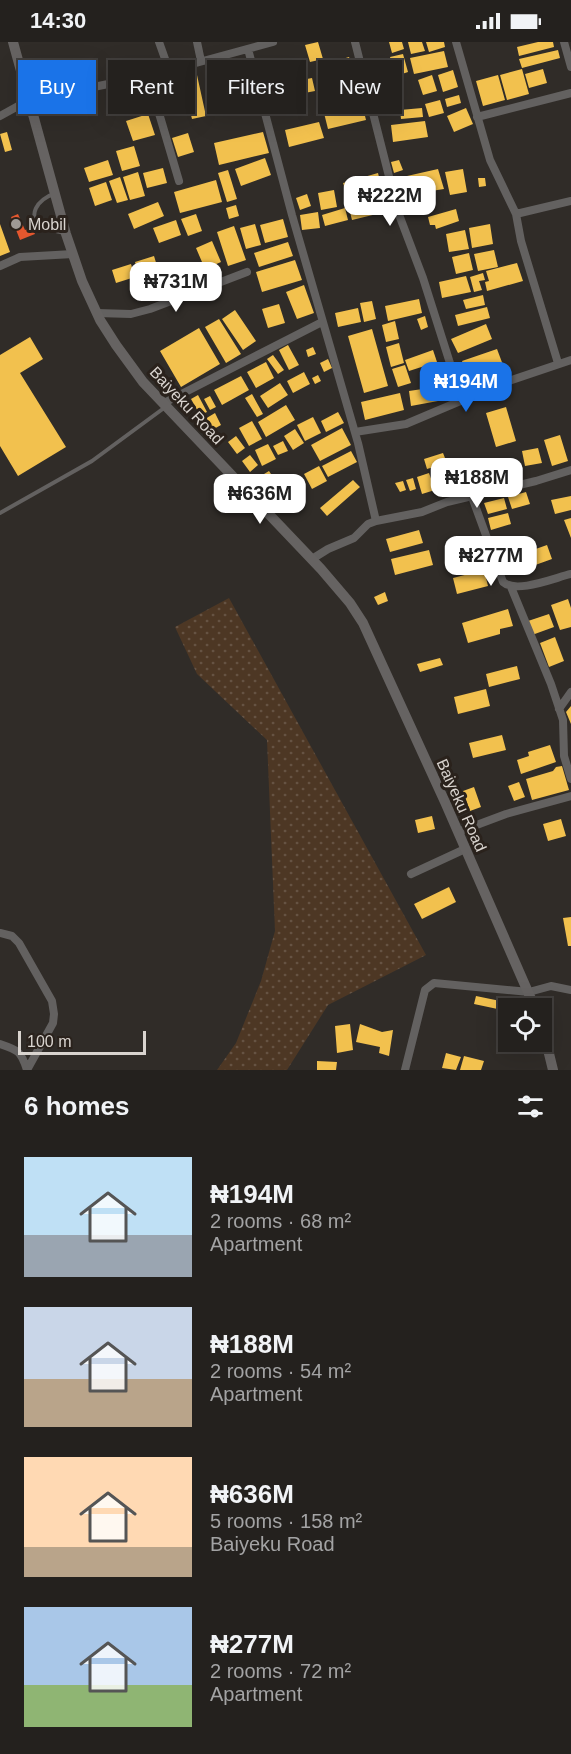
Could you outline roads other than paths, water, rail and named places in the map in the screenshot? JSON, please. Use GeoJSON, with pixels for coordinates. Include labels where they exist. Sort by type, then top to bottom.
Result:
{"type":"FeatureCollection","features":[{"type":"Feature","properties":{"kind":"main road","name":"Baiyeku Road"},"geometry":{"type":"LineString","coordinates":[[13,42],[18,60]]}},
{"type":"Feature","properties":{"kind":"main road","name":"Baiyeku Road"},"geometry":{"type":"LineString","coordinates":[[33,114],[66,234],[97,313],[116,345],[143,382],[312,560],[350,603],[363,623],[531,998]]}},
{"type":"Feature","properties":{"kind":"main road"},"geometry":{"type":"LineString","coordinates":[[549,1052],[553,1070]]}},
{"type":"Feature","properties":{"kind":"street"},"geometry":{"type":"LineString","coordinates":[[159,42],[165,60]]}},
{"type":"Feature","properties":{"kind":"street"},"geometry":{"type":"LineString","coordinates":[[197,42],[201,61]]}},
{"type":"Feature","properties":{"kind":"street"},"geometry":{"type":"LineString","coordinates":[[195,63],[273,42]]}},
{"type":"Feature","properties":{"kind":"street"},"geometry":{"type":"LineString","coordinates":[[355,42],[398,212],[423,278],[462,401]]}},
{"type":"Feature","properties":{"kind":"street"},"geometry":{"type":"LineString","coordinates":[[456,42],[493,170],[516,214],[521,241],[558,363]]}},
{"type":"Feature","properties":{"kind":"street"},"geometry":{"type":"LineString","coordinates":[[564,42],[571,67]]}},
{"type":"Feature","properties":{"kind":"street"},"geometry":{"type":"LineString","coordinates":[[248,49],[291,215],[355,432],[376,521]]}},
{"type":"Feature","properties":{"kind":"street"},"geometry":{"type":"LineString","coordinates":[[477,117],[571,93]]}},
{"type":"Feature","properties":{"kind":"street"},"geometry":{"type":"LineString","coordinates":[[0,116],[18,106]]}},
{"type":"Feature","properties":{"kind":"street"},"geometry":{"type":"LineString","coordinates":[[159,114],[179,180]]}},
{"type":"Feature","properties":{"kind":"street"},"geometry":{"type":"LineString","coordinates":[[516,214],[571,201]]}},
{"type":"Feature","properties":{"kind":"street"},"geometry":{"type":"LineString","coordinates":[[0,266],[20,257],[73,254]]}},
{"type":"Feature","properties":{"kind":"street"},"geometry":{"type":"LineString","coordinates":[[97,313],[141,312],[247,272]]}},
{"type":"Feature","properties":{"kind":"street"},"geometry":{"type":"LineString","coordinates":[[165,405],[322,322]]}},
{"type":"Feature","properties":{"kind":"street"},"geometry":{"type":"LineString","coordinates":[[355,432],[406,424],[503,383],[571,360]]}},
{"type":"Feature","properties":{"kind":"street"},"geometry":{"type":"LineString","coordinates":[[312,560],[328,549],[354,538],[376,521],[422,512],[447,502],[571,470]]}},
{"type":"Feature","properties":{"kind":"street"},"geometry":{"type":"LineString","coordinates":[[472,497],[503,582],[511,587],[519,587],[571,574]]}},
{"type":"Feature","properties":{"kind":"street"},"geometry":{"type":"LineString","coordinates":[[511,587],[560,709],[563,720],[564,756],[571,779]]}},
{"type":"Feature","properties":{"kind":"street"},"geometry":{"type":"LineString","coordinates":[[560,709],[571,692]]}},
{"type":"Feature","properties":{"kind":"street"},"geometry":{"type":"LineString","coordinates":[[458,832],[506,814],[571,796]]}},
{"type":"Feature","properties":{"kind":"street"},"geometry":{"type":"LineString","coordinates":[[411,874],[465,849]]}},
{"type":"Feature","properties":{"kind":"street"},"geometry":{"type":"LineString","coordinates":[[0,933],[12,936],[20,943],[52,1001],[53,1023],[27,1070]]}},
{"type":"Feature","properties":{"kind":"street"},"geometry":{"type":"LineString","coordinates":[[405,1070],[425,990],[434,983],[529,992],[551,986],[571,990]]}},
{"type":"Feature","properties":{"kind":"street"},"geometry":{"type":"LineString","coordinates":[[0,1044],[19,1051],[27,1070]]}},
{"type":"Feature","properties":{"kind":"lane"},"geometry":{"type":"LineString","coordinates":[[55,194],[44,197],[36,207],[35,215],[38,223],[44,228],[66,234]]}},
{"type":"Feature","properties":{"kind":"lane"},"geometry":{"type":"LineString","coordinates":[[0,513],[92,460],[165,405]]}},
{"type":"Feature","properties":{"kind":"place","name":"Mobil"},"geometry":{"type":"Point","coordinates":[16,224]}}]}
